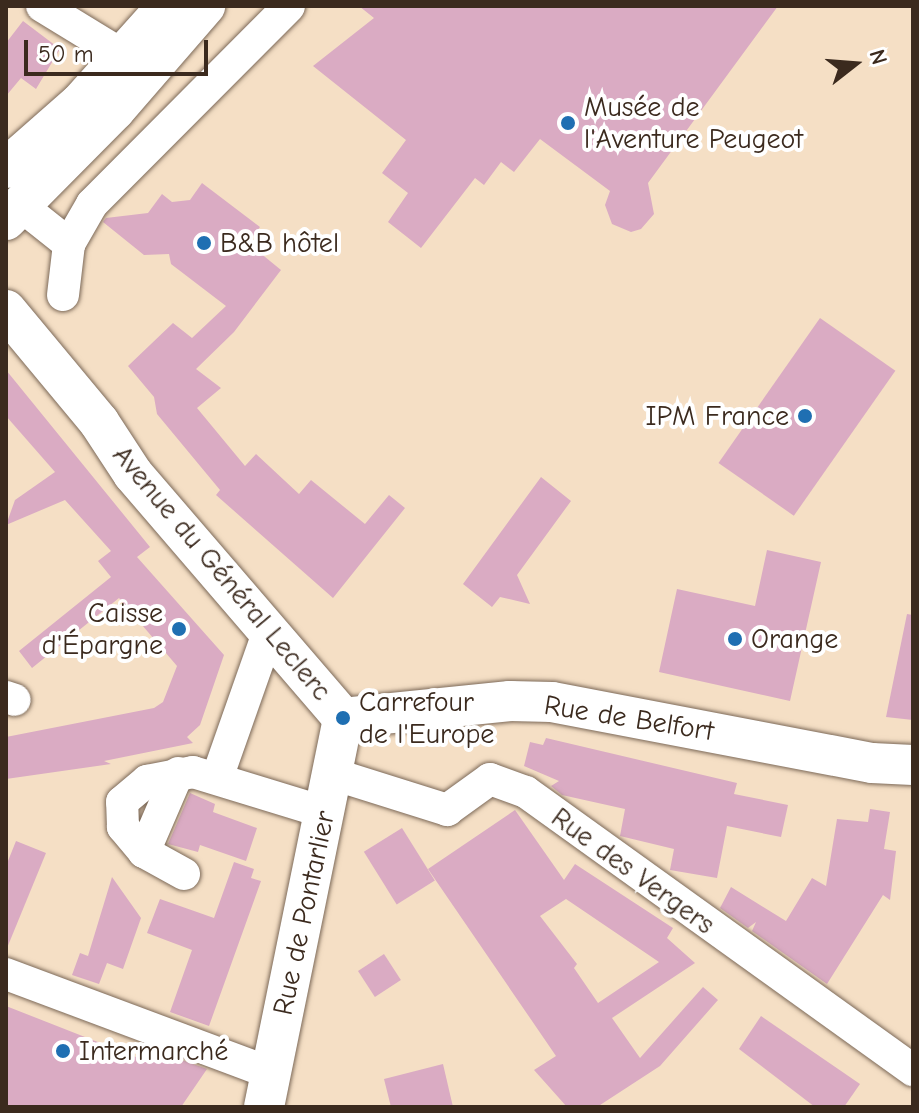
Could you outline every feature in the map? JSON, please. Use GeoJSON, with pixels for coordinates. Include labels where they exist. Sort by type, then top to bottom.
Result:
{"type":"FeatureCollection","features":[{"type":"Feature","properties":{"kind":"main road"},"geometry":{"type":"LineString","coordinates":[[13,213],[138,64],[167,6]]}},
{"type":"Feature","properties":{"kind":"main road"},"geometry":{"type":"LineString","coordinates":[[6,168],[138,64],[205,6]]}},
{"type":"Feature","properties":{"kind":"main road","name":"Avenue du Général Leclerc"},"geometry":{"type":"LineString","coordinates":[[6,310],[99,422],[133,474],[343,718]]}},
{"type":"Feature","properties":{"kind":"main road","name":"Avenue du Général Leclerc"},"geometry":{"type":"LineString","coordinates":[[99,422],[150,460],[316,649],[343,718]]}},
{"type":"Feature","properties":{"kind":"main road","name":"Rue de Belfort"},"geometry":{"type":"LineString","coordinates":[[343,718],[510,701],[552,702],[872,763],[913,765]]}},
{"type":"Feature","properties":{"kind":"main road","name":"Rue de Pontarlier"},"geometry":{"type":"LineString","coordinates":[[268,1090],[327,813],[343,718]]}},
{"type":"Feature","properties":{"kind":"street"},"geometry":{"type":"LineString","coordinates":[[42,6],[138,64]]}},
{"type":"Feature","properties":{"kind":"street"},"geometry":{"type":"LineString","coordinates":[[63,295],[69,244],[92,204],[289,6]]}},
{"type":"Feature","properties":{"kind":"street"},"geometry":{"type":"LineString","coordinates":[[13,213],[69,244]]}},
{"type":"Feature","properties":{"kind":"street"},"geometry":{"type":"LineString","coordinates":[[217,778],[269,630]]}},
{"type":"Feature","properties":{"kind":"street"},"geometry":{"type":"LineString","coordinates":[[184,874],[144,852],[123,827],[122,802],[147,781],[178,773],[217,778],[327,813]]}},
{"type":"Feature","properties":{"kind":"street","name":"Rue des Vergers"},"geometry":{"type":"LineString","coordinates":[[333,774],[447,810],[490,779],[526,792],[913,1070]]}},
{"type":"Feature","properties":{"kind":"street"},"geometry":{"type":"LineString","coordinates":[[6,974],[268,1090]]}},
{"type":"Feature","properties":{"kind":"building","name":"Musée de l'Aventure Peugeot"},"geometry":{"type":"Polygon","coordinates":[[[359,6],[778,6],[648,183],[654,214],[641,229],[631,232],[612,224],[605,205],[610,191],[540,139],[514,172],[501,162],[484,185],[475,178],[421,248],[388,222],[408,193],[382,173],[406,140],[313,66],[374,18],[359,6]]]}},
{"type":"Feature","properties":{"kind":"building"},"geometry":{"type":"Polygon","coordinates":[[[23,21],[60,49],[36,89],[21,78],[6,96],[6,43],[23,21]]]}},
{"type":"Feature","properties":{"kind":"building"},"geometry":{"type":"Polygon","coordinates":[[[202,183],[260,227],[248,243],[281,270],[234,332],[196,369],[221,388],[197,408],[245,466],[256,454],[299,494],[311,480],[365,524],[389,495],[405,508],[333,598],[216,495],[220,490],[157,414],[154,397],[128,366],[173,323],[192,338],[226,306],[171,264],[169,254],[144,255],[103,222],[106,218],[148,213],[162,194],[172,202],[190,200],[202,183]]]}},
{"type":"Feature","properties":{"kind":"building","name":"IPM France"},"geometry":{"type":"Polygon","coordinates":[[[820,318],[895,371],[794,516],[718,463],[820,318]]]}},
{"type":"Feature","properties":{"kind":"building"},"geometry":{"type":"Polygon","coordinates":[[[6,370],[150,547],[137,557],[224,655],[200,725],[187,737],[193,743],[104,761],[111,764],[6,779],[6,737],[154,708],[163,702],[177,666],[119,598],[32,668],[19,651],[111,577],[98,561],[111,551],[65,500],[6,525],[15,500],[55,472],[6,416],[6,370]]]}},
{"type":"Feature","properties":{"kind":"building"},"geometry":{"type":"Polygon","coordinates":[[[541,477],[571,501],[517,575],[530,604],[500,597],[492,607],[463,584],[541,477]]]}},
{"type":"Feature","properties":{"kind":"building","name":"Orange"},"geometry":{"type":"Polygon","coordinates":[[[767,550],[821,562],[790,701],[659,672],[677,589],[755,606],[767,550]]]}},
{"type":"Feature","properties":{"kind":"building"},"geometry":{"type":"Polygon","coordinates":[[[907,614],[913,615],[913,720],[886,717],[907,614]]]}},
{"type":"Feature","properties":{"kind":"building"},"geometry":{"type":"Polygon","coordinates":[[[546,738],[737,783],[734,794],[788,805],[781,837],[727,826],[717,878],[670,870],[674,849],[620,836],[625,809],[562,795],[551,786],[559,781],[524,766],[530,742],[543,745],[546,738]]]}},
{"type":"Feature","properties":{"kind":"building"},"geometry":{"type":"Polygon","coordinates":[[[190,793],[215,804],[213,812],[257,828],[246,861],[200,845],[198,852],[168,844],[190,793]]]}},
{"type":"Feature","properties":{"kind":"building"},"geometry":{"type":"Polygon","coordinates":[[[870,809],[890,812],[884,849],[896,851],[890,900],[883,895],[827,984],[752,931],[756,922],[748,928],[720,908],[731,887],[786,921],[812,878],[826,886],[837,819],[868,822],[870,809]]]}},
{"type":"Feature","properties":{"kind":"building"},"geometry":{"type":"Polygon","coordinates":[[[515,810],[564,880],[575,864],[673,928],[667,938],[695,963],[612,1018],[640,1058],[703,987],[718,1000],[660,1066],[597,1107],[567,1107],[534,1070],[556,1056],[428,869],[515,810]],[[566,899],[540,916],[577,964],[574,968],[598,1003],[659,962],[566,899]]]}},
{"type":"Feature","properties":{"kind":"building"},"geometry":{"type":"Polygon","coordinates":[[[402,828],[435,881],[397,904],[364,852],[402,828]]]}},
{"type":"Feature","properties":{"kind":"building"},"geometry":{"type":"Polygon","coordinates":[[[16,841],[46,853],[7,948],[6,866],[16,841]]]}},
{"type":"Feature","properties":{"kind":"building"},"geometry":{"type":"Polygon","coordinates":[[[234,862],[254,869],[251,878],[261,881],[209,1026],[170,1012],[192,950],[147,933],[160,899],[214,918],[234,862]]]}},
{"type":"Feature","properties":{"kind":"building"},"geometry":{"type":"Polygon","coordinates":[[[112,877],[141,918],[123,969],[107,963],[99,984],[72,975],[80,953],[88,956],[112,877]]]}},
{"type":"Feature","properties":{"kind":"building"},"geometry":{"type":"Polygon","coordinates":[[[384,954],[401,980],[375,997],[358,971],[384,954]]]}},
{"type":"Feature","properties":{"kind":"building","name":"Intermarché"},"geometry":{"type":"Polygon","coordinates":[[[6,1006],[141,1059],[146,1047],[207,1069],[181,1107],[6,1107],[6,1006]]]}},
{"type":"Feature","properties":{"kind":"building"},"geometry":{"type":"Polygon","coordinates":[[[761,1016],[860,1084],[844,1107],[815,1107],[739,1049],[761,1016]]]}},
{"type":"Feature","properties":{"kind":"building"},"geometry":{"type":"Polygon","coordinates":[[[443,1064],[453,1107],[391,1107],[384,1079],[443,1064]]]}},
{"type":"Feature","properties":{"kind":"place","name":"Musée de l'Aventure Peugeot"},"geometry":{"type":"Point","coordinates":[568,123]}},
{"type":"Feature","properties":{"kind":"place","name":"B&B hôtel"},"geometry":{"type":"Point","coordinates":[204,243]}},
{"type":"Feature","properties":{"kind":"place","name":"IPM France"},"geometry":{"type":"Point","coordinates":[805,416]}},
{"type":"Feature","properties":{"kind":"place","name":"Caisse d'Épargne"},"geometry":{"type":"Point","coordinates":[179,629]}},
{"type":"Feature","properties":{"kind":"place","name":"Orange"},"geometry":{"type":"Point","coordinates":[735,639]}},
{"type":"Feature","properties":{"kind":"place","name":"Carrefour de l'Europe"},"geometry":{"type":"Point","coordinates":[343,718]}},
{"type":"Feature","properties":{"kind":"place","name":"Intermarché"},"geometry":{"type":"Point","coordinates":[63,1051]}}]}
